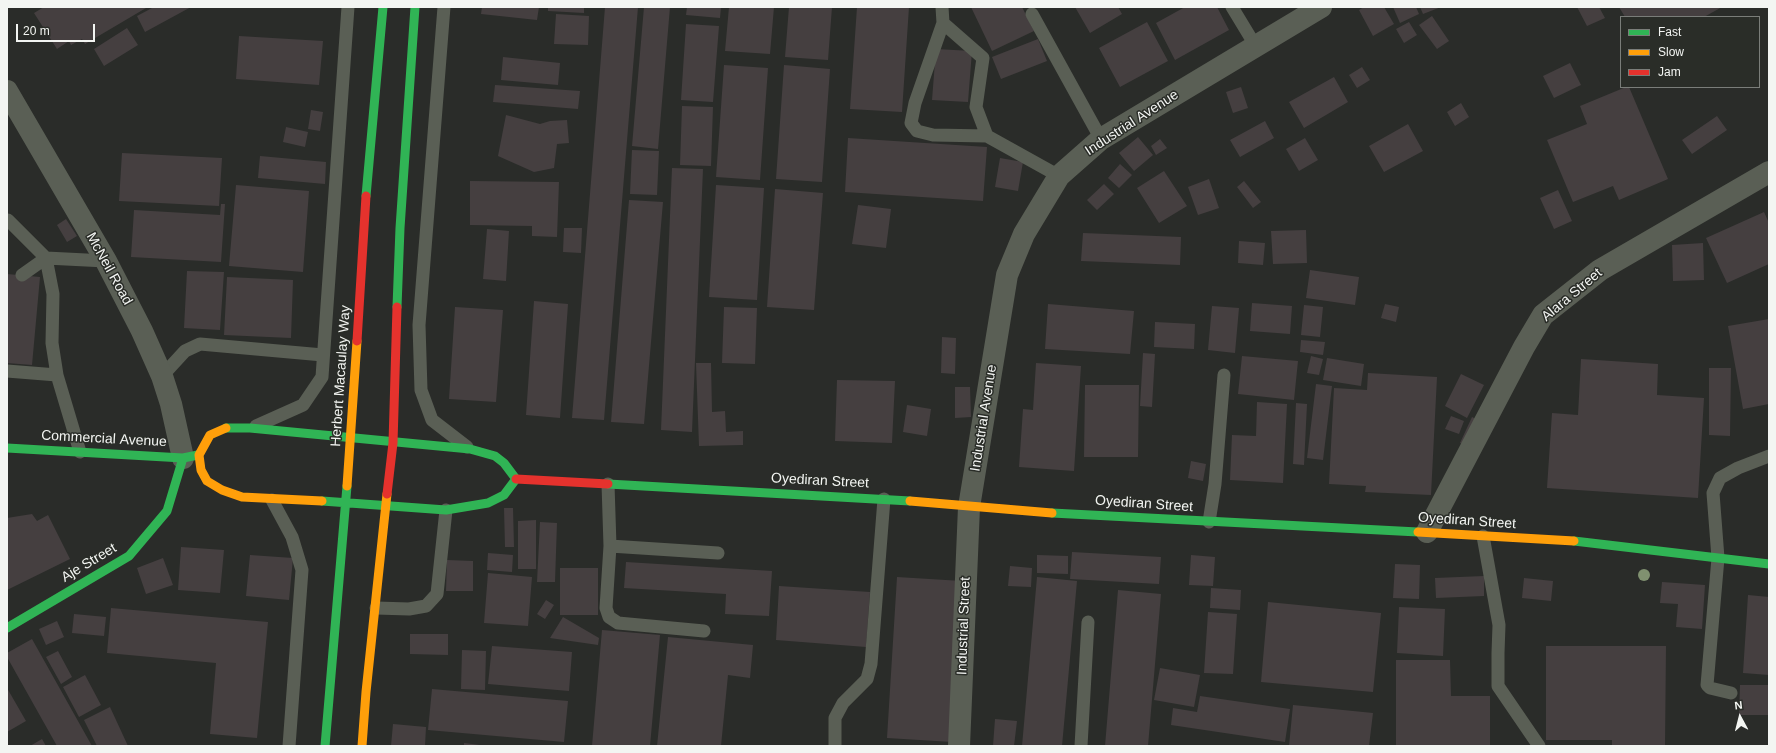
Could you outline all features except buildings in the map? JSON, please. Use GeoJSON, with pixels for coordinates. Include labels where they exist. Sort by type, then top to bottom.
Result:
{"type":"FeatureCollection","features":[{"type":"Feature","properties":{"kind":"main road","name":"Herbert Macaulay Way"},"geometry":{"type":"LineString","coordinates":[[324,746],[333,666],[351,439],[367,184],[383,7]]}},
{"type":"Feature","properties":{"kind":"main road"},"geometry":{"type":"LineString","coordinates":[[362,746],[366,692],[393,443],[400,228],[415,7]]}},
{"type":"Feature","properties":{"kind":"main road","name":"Aje Street"},"geometry":{"type":"LineString","coordinates":[[7,628],[129,556],[167,511],[191,456],[210,435],[226,428],[250,428],[351,439],[470,449],[494,456],[504,463],[516,479]]}},
{"type":"Feature","properties":{"kind":"main road","name":"Commercial Avenue"},"geometry":{"type":"LineString","coordinates":[[7,448],[191,456]]}},
{"type":"Feature","properties":{"kind":"main road"},"geometry":{"type":"LineString","coordinates":[[191,456],[202,470],[207,481],[222,490],[242,497],[272,500],[387,504],[446,510],[488,503],[504,495],[516,479]]}},
{"type":"Feature","properties":{"kind":"main road","name":"Oyediran Street"},"geometry":{"type":"LineString","coordinates":[[516,479],[884,499],[969,507],[1209,522],[1427,532],[1600,543],[1769,564]]}},
{"type":"Feature","properties":{"kind":"street","name":"Industrial Avenue"},"geometry":{"type":"LineString","coordinates":[[969,507],[1007,275],[1024,234],[1059,176],[1101,139],[1255,45],[1321,7]]}},
{"type":"Feature","properties":{"kind":"street","name":"McNeil Road"},"geometry":{"type":"LineString","coordinates":[[7,91],[106,261],[142,331],[162,376],[191,456]]}},
{"type":"Feature","properties":{"kind":"street","name":"Alara Street"},"geometry":{"type":"LineString","coordinates":[[1427,532],[1524,347],[1543,315],[1600,270],[1769,172]]}},
{"type":"Feature","properties":{"kind":"street","name":"Industrial Street"},"geometry":{"type":"LineString","coordinates":[[959,746],[969,507]]}},
{"type":"Feature","properties":{"kind":"lane"},"geometry":{"type":"LineString","coordinates":[[250,428],[303,405],[322,377],[348,7]]}},
{"type":"Feature","properties":{"kind":"lane"},"geometry":{"type":"LineString","coordinates":[[444,7],[419,325],[421,390],[432,420],[443,430],[470,449]]}},
{"type":"Feature","properties":{"kind":"lane"},"geometry":{"type":"LineString","coordinates":[[942,7],[943,23],[914,103],[911,123],[917,131],[933,135],[988,136],[1059,176]]}},
{"type":"Feature","properties":{"kind":"lane"},"geometry":{"type":"LineString","coordinates":[[1232,7],[1255,45]]}},
{"type":"Feature","properties":{"kind":"lane"},"geometry":{"type":"LineString","coordinates":[[1032,14],[1101,139]]}},
{"type":"Feature","properties":{"kind":"lane"},"geometry":{"type":"LineString","coordinates":[[943,23],[984,58],[976,107],[988,136]]}},
{"type":"Feature","properties":{"kind":"lane"},"geometry":{"type":"LineString","coordinates":[[8,220],[46,258],[53,294],[52,343],[57,375],[80,452]]}},
{"type":"Feature","properties":{"kind":"lane"},"geometry":{"type":"LineString","coordinates":[[22,275],[46,258],[106,261]]}},
{"type":"Feature","properties":{"kind":"lane"},"geometry":{"type":"LineString","coordinates":[[162,376],[185,351],[200,344],[323,355]]}},
{"type":"Feature","properties":{"kind":"lane"},"geometry":{"type":"LineString","coordinates":[[7,371],[57,375]]}},
{"type":"Feature","properties":{"kind":"lane"},"geometry":{"type":"LineString","coordinates":[[1209,522],[1215,484],[1224,375]]}},
{"type":"Feature","properties":{"kind":"lane"},"geometry":{"type":"LineString","coordinates":[[1731,693],[1710,688],[1707,685],[1718,558],[1713,493],[1720,478],[1738,468],[1769,456]]}},
{"type":"Feature","properties":{"kind":"lane"},"geometry":{"type":"LineString","coordinates":[[608,484],[610,546],[606,608],[609,617],[618,623],[704,631]]}},
{"type":"Feature","properties":{"kind":"lane"},"geometry":{"type":"LineString","coordinates":[[835,746],[835,718],[843,703],[867,679],[871,664],[884,499]]}},
{"type":"Feature","properties":{"kind":"lane"},"geometry":{"type":"LineString","coordinates":[[272,500],[292,537],[302,570],[289,746]]}},
{"type":"Feature","properties":{"kind":"lane"},"geometry":{"type":"LineString","coordinates":[[376,608],[409,609],[426,606],[437,594],[446,510]]}},
{"type":"Feature","properties":{"kind":"lane"},"geometry":{"type":"LineString","coordinates":[[1483,536],[1499,625],[1498,686],[1539,746]]}},
{"type":"Feature","properties":{"kind":"lane"},"geometry":{"type":"LineString","coordinates":[[610,546],[718,553]]}},
{"type":"Feature","properties":{"kind":"lane"},"geometry":{"type":"LineString","coordinates":[[1081,746],[1088,622]]}},
{"type":"Feature","properties":{"kind":"traffic: fast"},"geometry":{"type":"LineString","coordinates":[[366,196],[383,7]]}},
{"type":"Feature","properties":{"kind":"traffic: fast"},"geometry":{"type":"LineString","coordinates":[[397,307],[400,228],[415,7]]}},
{"type":"Feature","properties":{"kind":"traffic: fast"},"geometry":{"type":"LineString","coordinates":[[226,428],[250,428],[470,449],[495,456],[504,463],[516,479],[504,495],[488,503],[446,510],[322,501]]}},
{"type":"Feature","properties":{"kind":"traffic: fast"},"geometry":{"type":"LineString","coordinates":[[7,448],[183,458],[198,455]]}},
{"type":"Feature","properties":{"kind":"traffic: fast"},"geometry":{"type":"LineString","coordinates":[[7,628],[129,556],[167,511],[183,458]]}},
{"type":"Feature","properties":{"kind":"traffic: fast"},"geometry":{"type":"LineString","coordinates":[[608,484],[910,501]]}},
{"type":"Feature","properties":{"kind":"traffic: fast"},"geometry":{"type":"LineString","coordinates":[[325,746],[347,486]]}},
{"type":"Feature","properties":{"kind":"traffic: fast"},"geometry":{"type":"LineString","coordinates":[[1052,513],[1418,532]]}},
{"type":"Feature","properties":{"kind":"traffic: fast"},"geometry":{"type":"LineString","coordinates":[[1574,541],[1769,564]]}},
{"type":"Feature","properties":{"kind":"traffic: slow"},"geometry":{"type":"LineString","coordinates":[[347,486],[357,341]]}},
{"type":"Feature","properties":{"kind":"traffic: slow"},"geometry":{"type":"LineString","coordinates":[[226,428],[210,435],[199,455],[201,470],[207,481],[222,490],[242,497],[322,501]]}},
{"type":"Feature","properties":{"kind":"traffic: slow"},"geometry":{"type":"LineString","coordinates":[[362,746],[366,692],[387,494]]}},
{"type":"Feature","properties":{"kind":"traffic: slow"},"geometry":{"type":"LineString","coordinates":[[910,501],[1052,513]]}},
{"type":"Feature","properties":{"kind":"traffic: slow"},"geometry":{"type":"LineString","coordinates":[[1418,532],[1574,541]]}},
{"type":"Feature","properties":{"kind":"traffic: jam"},"geometry":{"type":"LineString","coordinates":[[357,341],[366,196]]}},
{"type":"Feature","properties":{"kind":"traffic: jam"},"geometry":{"type":"LineString","coordinates":[[387,494],[393,443],[397,307]]}},
{"type":"Feature","properties":{"kind":"traffic: jam"},"geometry":{"type":"LineString","coordinates":[[516,479],[608,484]]}}]}
